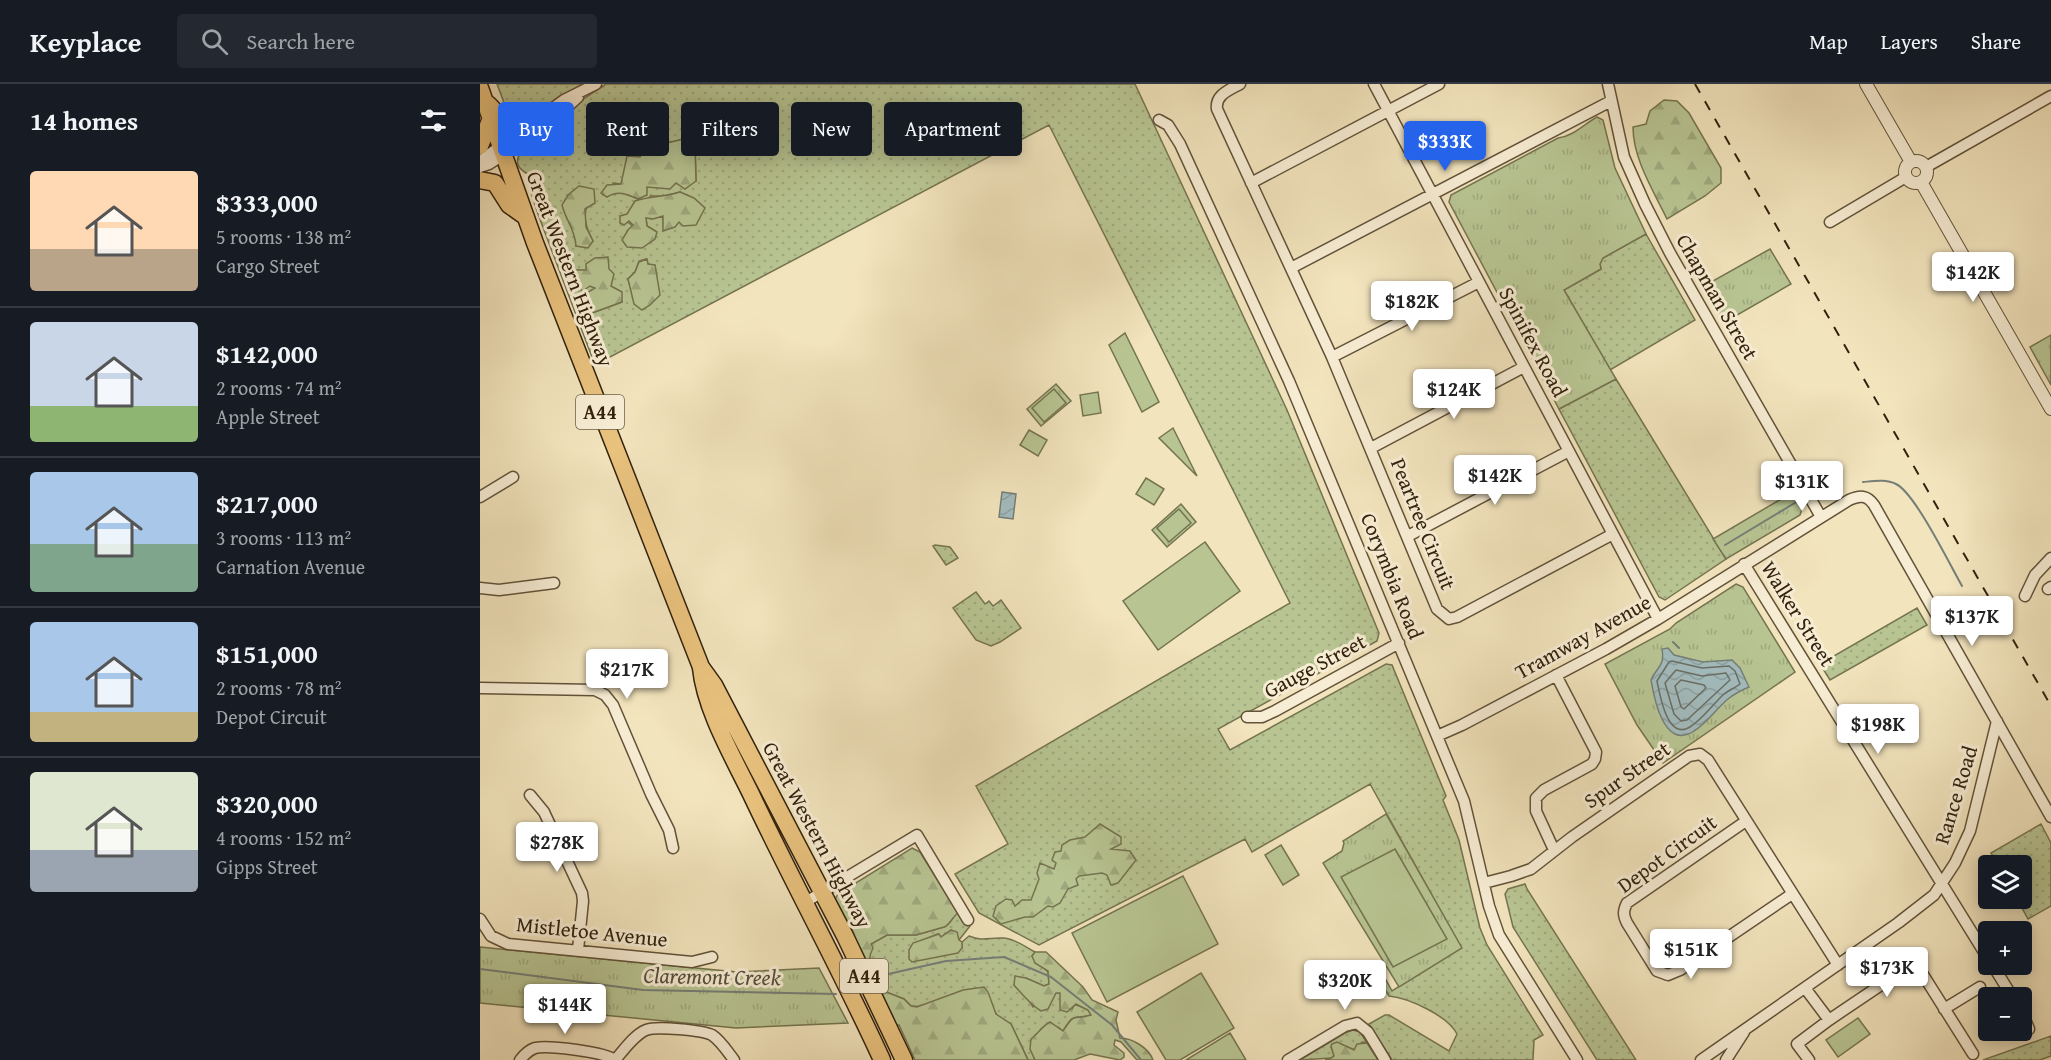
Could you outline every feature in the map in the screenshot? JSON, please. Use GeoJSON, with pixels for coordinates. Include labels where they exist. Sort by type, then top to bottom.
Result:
{"type":"FeatureCollection","features":[{"type":"Feature","properties":{"kind":"highway"},"geometry":{"type":"LineString","coordinates":[[482,95],[498,113]]}},
{"type":"Feature","properties":{"kind":"highway","name":"Great Western Highway"},"geometry":{"type":"LineString","coordinates":[[482,95],[498,139]]}},
{"type":"Feature","properties":{"kind":"highway"},"geometry":{"type":"LineString","coordinates":[[480,146],[491,118]]}},
{"type":"Feature","properties":{"kind":"highway","name":"Great Western Highway"},"geometry":{"type":"LineString","coordinates":[[504,156],[700,667],[703,688],[727,745],[804,903],[849,988],[882,1060]]}},
{"type":"Feature","properties":{"kind":"highway"},"geometry":{"type":"LineString","coordinates":[[480,180],[495,183],[509,205],[526,217]]}},
{"type":"Feature","properties":{"kind":"highway","name":"Great Western Highway"},"geometry":{"type":"LineString","coordinates":[[700,667],[714,685],[822,892],[904,1060]]}},
{"type":"Feature","properties":{"kind":"street"},"geometry":{"type":"LineString","coordinates":[[561,102],[596,84]]}},
{"type":"Feature","properties":{"kind":"street","name":"Peartree Circuit"},"geometry":{"type":"LineString","coordinates":[[1240,84],[1225,92],[1216,103],[1217,109],[1332,357],[1437,609],[1449,619],[1463,614],[1613,534]]}},
{"type":"Feature","properties":{"kind":"street","name":"Spinifex Road"},"geometry":{"type":"LineString","coordinates":[[1374,84],[1658,619]]}},
{"type":"Feature","properties":{"kind":"street"},"geometry":{"type":"LineString","coordinates":[[1251,183],[1439,84]]}},
{"type":"Feature","properties":{"kind":"street","name":"Chapman Street"},"geometry":{"type":"LineString","coordinates":[[1608,84],[1624,157],[1649,213],[1821,517]]}},
{"type":"Feature","properties":{"kind":"street"},"geometry":{"type":"LineString","coordinates":[[1866,84],[1911,162]]}},
{"type":"Feature","properties":{"kind":"street"},"geometry":{"type":"LineString","coordinates":[[572,102],[585,90]]}},
{"type":"Feature","properties":{"kind":"street"},"geometry":{"type":"LineString","coordinates":[[1926,167],[2051,96]]}},
{"type":"Feature","properties":{"kind":"street"},"geometry":{"type":"LineString","coordinates":[[1292,268],[1611,101]]}},
{"type":"Feature","properties":{"kind":"street","name":"Corymbia Road"},"geometry":{"type":"LineString","coordinates":[[1159,120],[1168,125],[1180,144],[1307,422],[1468,812],[1493,921],[1499,935],[1574,1058]]}},
{"type":"Feature","properties":{"kind":"street"},"geometry":{"type":"LineString","coordinates":[[480,161],[498,153]]}},
{"type":"Feature","properties":{"kind":"street"},"geometry":{"type":"LineString","coordinates":[[480,167],[498,154]]}},
{"type":"Feature","properties":{"kind":"street"},"geometry":{"type":"LineString","coordinates":[[1911,162],[1921,162],[1926,167],[1928,174],[1922,182],[1915,183],[1906,177],[1905,170],[1911,162]]}},
{"type":"Feature","properties":{"kind":"street"},"geometry":{"type":"LineString","coordinates":[[1830,222],[1906,177]]}},
{"type":"Feature","properties":{"kind":"street"},"geometry":{"type":"LineString","coordinates":[[1922,182],[2051,409]]}},
{"type":"Feature","properties":{"kind":"street"},"geometry":{"type":"LineString","coordinates":[[1332,357],[1479,282]]}},
{"type":"Feature","properties":{"kind":"street"},"geometry":{"type":"LineString","coordinates":[[1371,448],[1524,367]]}},
{"type":"Feature","properties":{"kind":"street"},"geometry":{"type":"LineString","coordinates":[[1408,536],[1569,451]]}},
{"type":"Feature","properties":{"kind":"street"},"geometry":{"type":"LineString","coordinates":[[480,497],[513,477]]}},
{"type":"Feature","properties":{"kind":"street","name":"Tramway Avenue"},"geometry":{"type":"LineString","coordinates":[[1437,736],[1557,675],[1658,619],[1854,497],[1867,497],[1874,505],[1997,721]]}},
{"type":"Feature","properties":{"kind":"street"},"geometry":{"type":"LineString","coordinates":[[2025,596],[2035,575],[2051,558]]}},
{"type":"Feature","properties":{"kind":"street","name":"Walker Street"},"geometry":{"type":"LineString","coordinates":[[1744,564],[1978,943]]}},
{"type":"Feature","properties":{"kind":"street"},"geometry":{"type":"LineString","coordinates":[[480,588],[499,590],[554,583]]}},
{"type":"Feature","properties":{"kind":"street","name":"Gauge Street"},"geometry":{"type":"LineString","coordinates":[[1247,717],[1262,717],[1275,711],[1399,643]]}},
{"type":"Feature","properties":{"kind":"street"},"geometry":{"type":"LineString","coordinates":[[1554,850],[1536,811],[1536,798],[1544,790],[1592,764],[1596,752],[1557,675]]}},
{"type":"Feature","properties":{"kind":"street"},"geometry":{"type":"LineString","coordinates":[[480,688],[596,690],[605,694],[613,705],[669,830],[673,848]]}},
{"type":"Feature","properties":{"kind":"street"},"geometry":{"type":"LineString","coordinates":[[1997,721],[2051,817]]}},
{"type":"Feature","properties":{"kind":"street","name":"Rance Road"},"geometry":{"type":"LineString","coordinates":[[1701,1060],[1919,908],[1941,885],[1955,863],[1970,831],[1997,721]]}},
{"type":"Feature","properties":{"kind":"street","name":"Spur Street"},"geometry":{"type":"LineString","coordinates":[[1484,882],[1531,869],[1554,850],[1689,756],[1695,754],[1704,756],[1838,965]]}},
{"type":"Feature","properties":{"kind":"street"},"geometry":{"type":"LineString","coordinates":[[530,795],[544,812],[582,893],[578,950]]}},
{"type":"Feature","properties":{"kind":"street","name":"Depot Circuit"},"geometry":{"type":"LineString","coordinates":[[1746,821],[1627,903],[1624,916],[1657,971],[1668,975],[1680,970],[1792,894]]}},
{"type":"Feature","properties":{"kind":"street"},"geometry":{"type":"LineString","coordinates":[[804,903],[917,835],[968,920]]}},
{"type":"Feature","properties":{"kind":"street","name":"Mistletoe Avenue"},"geometry":{"type":"LineString","coordinates":[[480,919],[487,932],[501,942],[692,962],[712,957]]}},
{"type":"Feature","properties":{"kind":"street"},"geometry":{"type":"LineString","coordinates":[[1809,1060],[1797,1044],[1915,962],[1973,1054]]}},
{"type":"Feature","properties":{"kind":"street"},"geometry":{"type":"LineString","coordinates":[[1805,988],[1829,1020]]}},
{"type":"Feature","properties":{"kind":"street"},"geometry":{"type":"LineString","coordinates":[[1944,1009],[1978,988]]}},
{"type":"Feature","properties":{"kind":"street"},"geometry":{"type":"LineString","coordinates":[[1288,1060],[1346,1026],[1357,1023],[1368,1032],[1385,1060]]}},
{"type":"Feature","properties":{"kind":"street"},"geometry":{"type":"LineString","coordinates":[[520,1060],[531,1050],[543,1047],[600,1053],[615,1060],[641,1033],[655,1029],[711,1035],[720,1042],[734,1060]]}},
{"type":"Feature","properties":{"kind":"street","name":"Rance Road"},"geometry":{"type":"LineString","coordinates":[[1726,1060],[1746,1029]]}},
{"type":"Feature","properties":{"kind":"green space"},"geometry":{"type":"Polygon","coordinates":[[[497,84],[586,84],[556,102],[504,102],[497,84]]]}},
{"type":"Feature","properties":{"kind":"green space"},"geometry":{"type":"Polygon","coordinates":[[[606,84],[1135,84],[1287,410],[1379,633],[1377,641],[1218,729],[1230,750],[1386,664],[1392,665],[1446,796],[1443,800],[1459,840],[1480,928],[1487,945],[1543,1035],[1534,1040],[1533,1060],[1392,1060],[1369,1024],[1389,1015],[1449,1051],[1457,1034],[1437,1015],[1417,1004],[1389,996],[1384,988],[1368,997],[1365,992],[1386,980],[1392,991],[1461,947],[1370,784],[1252,852],[1245,839],[1039,945],[979,913],[955,874],[1008,844],[976,786],[1290,603],[1049,125],[1022,139],[1022,102],[884,102],[884,156],[990,156],[595,365],[538,214],[527,180],[528,174],[522,170],[518,162],[519,156],[574,156],[574,105],[606,84]],[[593,189],[571,224],[575,233],[576,246],[593,241],[585,215],[593,189]],[[680,192],[666,196],[651,196],[628,214],[620,216],[633,226],[657,232],[647,226],[646,218],[663,216],[664,231],[680,192]],[[646,259],[639,261],[635,272],[628,279],[630,286],[657,279],[655,266],[648,264],[646,259]],[[577,270],[590,286],[596,288],[592,313],[622,302],[603,280],[591,273],[577,270]]]}},
{"type":"Feature","properties":{"kind":"green space"},"geometry":{"type":"Polygon","coordinates":[[[1664,100],[1677,101],[1689,113],[1721,168],[1721,183],[1705,196],[1667,219],[1640,163],[1633,127],[1646,124],[1650,111],[1664,100]]]}},
{"type":"Feature","properties":{"kind":"green space"},"geometry":{"type":"Polygon","coordinates":[[[1597,117],[1603,120],[1615,168],[1646,234],[1603,258],[1600,264],[1601,269],[1564,290],[1616,379],[1559,409],[1449,202],[1451,195],[1558,138],[1574,132],[1597,117]]]}},
{"type":"Feature","properties":{"kind":"green space"},"geometry":{"type":"Polygon","coordinates":[[[681,140],[681,156],[695,156],[696,181],[685,189],[676,183],[670,189],[647,187],[647,195],[638,199],[626,194],[619,193],[607,197],[601,193],[607,185],[621,184],[627,156],[669,156],[669,143],[681,140]]]}},
{"type":"Feature","properties":{"kind":"green space"},"geometry":{"type":"Polygon","coordinates":[[[579,186],[594,189],[595,203],[585,209],[586,227],[593,241],[588,248],[576,246],[562,205],[568,195],[579,186]]]}},
{"type":"Feature","properties":{"kind":"green space"},"geometry":{"type":"Polygon","coordinates":[[[680,192],[694,198],[705,208],[696,225],[683,226],[679,222],[675,227],[663,231],[663,216],[653,219],[646,218],[647,226],[657,232],[655,239],[642,248],[627,247],[622,240],[633,225],[629,221],[624,225],[620,223],[620,216],[627,214],[635,201],[680,192]]]}},
{"type":"Feature","properties":{"kind":"green space"},"geometry":{"type":"Polygon","coordinates":[[[1646,234],[1695,320],[1610,370],[1564,290],[1601,269],[1600,264],[1603,258],[1646,234]]]}},
{"type":"Feature","properties":{"kind":"green space"},"geometry":{"type":"Polygon","coordinates":[[[1770,249],[1791,284],[1725,322],[1704,286],[1770,249]]]}},
{"type":"Feature","properties":{"kind":"green space"},"geometry":{"type":"Polygon","coordinates":[[[608,257],[609,269],[614,274],[611,286],[622,292],[622,302],[592,313],[587,310],[582,300],[588,292],[595,288],[590,286],[583,291],[577,288],[573,280],[577,270],[586,270],[586,264],[595,258],[608,257]]]}},
{"type":"Feature","properties":{"kind":"green space"},"geometry":{"type":"Polygon","coordinates":[[[647,259],[648,264],[655,265],[660,295],[642,310],[634,304],[628,279],[635,272],[639,262],[647,259]]]}},
{"type":"Feature","properties":{"kind":"green space"},"geometry":{"type":"Polygon","coordinates":[[[1125,333],[1159,402],[1142,412],[1109,345],[1125,333]]]}},
{"type":"Feature","properties":{"kind":"green space"},"geometry":{"type":"Polygon","coordinates":[[[2051,335],[2051,385],[2030,347],[2051,335]]]}},
{"type":"Feature","properties":{"kind":"green space"},"geometry":{"type":"Polygon","coordinates":[[[1616,379],[1726,559],[1665,600],[1659,597],[1559,409],[1616,379]]]}},
{"type":"Feature","properties":{"kind":"green space"},"geometry":{"type":"Polygon","coordinates":[[[1056,384],[1071,401],[1041,426],[1027,409],[1056,384]]]}},
{"type":"Feature","properties":{"kind":"green space"},"geometry":{"type":"Polygon","coordinates":[[[1054,389],[1066,403],[1044,422],[1032,408],[1054,389]]]}},
{"type":"Feature","properties":{"kind":"green space"},"geometry":{"type":"Polygon","coordinates":[[[1098,392],[1101,413],[1083,416],[1080,395],[1098,392]]]}},
{"type":"Feature","properties":{"kind":"green space"},"geometry":{"type":"Polygon","coordinates":[[[1173,428],[1197,476],[1159,438],[1173,428]]]}},
{"type":"Feature","properties":{"kind":"green space"},"geometry":{"type":"Polygon","coordinates":[[[1029,430],[1047,440],[1038,456],[1020,445],[1029,430]]]}},
{"type":"Feature","properties":{"kind":"green space"},"geometry":{"type":"Polygon","coordinates":[[[1146,478],[1164,489],[1154,505],[1136,494],[1146,478]]]}},
{"type":"Feature","properties":{"kind":"green space"},"geometry":{"type":"Polygon","coordinates":[[[1793,492],[1802,509],[1800,515],[1726,559],[1713,539],[1793,492]]]}},
{"type":"Feature","properties":{"kind":"green space"},"geometry":{"type":"Polygon","coordinates":[[[1181,504],[1196,522],[1167,547],[1152,530],[1181,504]]]}},
{"type":"Feature","properties":{"kind":"green space"},"geometry":{"type":"Polygon","coordinates":[[[1179,509],[1191,523],[1169,542],[1157,528],[1179,509]]]}},
{"type":"Feature","properties":{"kind":"green space"},"geometry":{"type":"Polygon","coordinates":[[[1205,542],[1240,591],[1158,650],[1123,601],[1205,542]]]}},
{"type":"Feature","properties":{"kind":"green space"},"geometry":{"type":"Polygon","coordinates":[[[933,546],[950,547],[958,558],[946,565],[933,546]]]}},
{"type":"Feature","properties":{"kind":"green space"},"geometry":{"type":"Polygon","coordinates":[[[1736,584],[1743,587],[1795,672],[1663,763],[1637,725],[1605,664],[1670,629],[1736,584]]]}},
{"type":"Feature","properties":{"kind":"green space"},"geometry":{"type":"Polygon","coordinates":[[[976,592],[985,604],[989,601],[993,606],[1001,600],[1021,628],[991,646],[976,640],[953,608],[976,592]]]}},
{"type":"Feature","properties":{"kind":"green space"},"geometry":{"type":"Polygon","coordinates":[[[1917,608],[1927,625],[1830,680],[1820,664],[1917,608]]]}},
{"type":"Feature","properties":{"kind":"green space"},"geometry":{"type":"Polygon","coordinates":[[[1386,814],[1462,948],[1399,987],[1323,863],[1342,851],[1343,841],[1386,814]]]}},
{"type":"Feature","properties":{"kind":"green space"},"geometry":{"type":"Polygon","coordinates":[[[1100,824],[1121,837],[1121,844],[1111,849],[1130,851],[1136,860],[1118,883],[1111,885],[1107,875],[1102,873],[1079,876],[1076,879],[1078,885],[1068,889],[1060,903],[1053,907],[1048,906],[1033,917],[1001,924],[993,916],[996,906],[1006,899],[1012,900],[1015,906],[1022,900],[1031,900],[1039,879],[1037,873],[1040,863],[1054,869],[1056,863],[1052,860],[1055,852],[1061,851],[1062,845],[1070,840],[1085,837],[1100,824]]]}},
{"type":"Feature","properties":{"kind":"green space"},"geometry":{"type":"Polygon","coordinates":[[[2041,824],[2051,843],[2051,906],[2028,919],[2022,909],[2032,909],[2032,855],[1992,855],[1991,853],[2041,824]]]}},
{"type":"Feature","properties":{"kind":"green space"},"geometry":{"type":"Polygon","coordinates":[[[1281,845],[1299,875],[1283,885],[1265,855],[1281,845]]]}},
{"type":"Feature","properties":{"kind":"green space"},"geometry":{"type":"Polygon","coordinates":[[[912,848],[920,852],[958,913],[944,927],[916,935],[887,935],[871,944],[873,948],[869,959],[870,964],[881,990],[917,1007],[963,990],[984,987],[996,1014],[1011,1024],[1028,1060],[915,1060],[899,1025],[896,1026],[834,901],[838,894],[912,848]]]}},
{"type":"Feature","properties":{"kind":"green space"},"geometry":{"type":"Polygon","coordinates":[[[1395,849],[1447,939],[1393,967],[1341,877],[1395,849]]]}},
{"type":"Feature","properties":{"kind":"green space"},"geometry":{"type":"Polygon","coordinates":[[[1183,876],[1218,944],[1107,1002],[1072,933],[1183,876]]]}},
{"type":"Feature","properties":{"kind":"green space"},"geometry":{"type":"Polygon","coordinates":[[[1525,884],[1636,1060],[1597,1060],[1513,927],[1505,894],[1508,889],[1525,884]]]}},
{"type":"Feature","properties":{"kind":"green space"},"geometry":{"type":"Polygon","coordinates":[[[958,913],[970,926],[959,940],[951,930],[941,937],[938,934],[921,941],[962,948],[962,942],[969,936],[983,939],[1004,938],[1016,942],[1035,952],[1032,956],[1048,972],[1049,984],[1044,986],[1026,978],[1014,985],[1033,1007],[1056,993],[1061,993],[1072,1009],[1075,1004],[1088,1010],[1092,1015],[1072,1018],[1063,1031],[1058,1027],[1034,1054],[1035,1060],[1028,1060],[1011,1024],[998,1017],[993,1008],[911,1006],[904,999],[883,991],[869,963],[871,944],[887,935],[916,935],[944,927],[958,913]]]}},
{"type":"Feature","properties":{"kind":"green space"},"geometry":{"type":"Polygon","coordinates":[[[951,930],[957,932],[962,942],[962,948],[958,953],[912,962],[909,959],[909,950],[913,943],[939,934],[941,937],[951,930]]]}},
{"type":"Feature","properties":{"kind":"green space"},"geometry":{"type":"Polygon","coordinates":[[[480,947],[737,972],[819,968],[848,1023],[736,1028],[480,1003],[480,947]]]}},
{"type":"Feature","properties":{"kind":"green space"},"geometry":{"type":"Polygon","coordinates":[[[1035,952],[1046,952],[1083,987],[1092,1000],[1118,1012],[1116,1020],[1120,1038],[1140,1044],[1153,1060],[1137,1060],[1121,1042],[1115,1040],[1114,1045],[1124,1053],[1124,1057],[1120,1060],[1090,1054],[1074,1060],[1035,1060],[1030,1049],[1031,1039],[1044,1026],[1050,1022],[1063,1031],[1073,1018],[1091,1015],[1088,1010],[1076,1004],[1067,1012],[1060,1010],[1060,993],[1056,993],[1048,1009],[1041,1011],[1020,992],[1014,985],[1015,976],[1044,986],[1049,984],[1048,971],[1035,963],[1032,956],[1035,952]]]}},
{"type":"Feature","properties":{"kind":"green space"},"geometry":{"type":"Polygon","coordinates":[[[1201,973],[1234,1028],[1180,1060],[1166,1060],[1137,1012],[1201,973]]]}},
{"type":"Feature","properties":{"kind":"green space"},"geometry":{"type":"Polygon","coordinates":[[[1858,1018],[1870,1034],[1838,1057],[1826,1040],[1858,1018]]]}},
{"type":"Feature","properties":{"kind":"green space"},"geometry":{"type":"Polygon","coordinates":[[[1353,1030],[1360,1032],[1367,1043],[1362,1042],[1355,1050],[1337,1043],[1332,1044],[1334,1055],[1332,1058],[1300,1060],[1345,1033],[1353,1030]]]}},
{"type":"Feature","properties":{"kind":"green space"},"geometry":{"type":"Polygon","coordinates":[[[1230,1033],[1246,1060],[1186,1060],[1230,1033]]]}},
{"type":"Feature","properties":{"kind":"green space"},"geometry":{"type":"Polygon","coordinates":[[[2051,1036],[2051,1056],[2040,1060],[1983,1060],[2051,1036]]]}},
{"type":"Feature","properties":{"kind":"green space"},"geometry":{"type":"Polygon","coordinates":[[[1337,1042],[1354,1050],[1357,1044],[1367,1043],[1378,1060],[1325,1060],[1334,1056],[1331,1046],[1337,1042]]]}},
{"type":"Feature","properties":{"kind":"water"},"geometry":{"type":"Polygon","coordinates":[[[1002,492],[1016,494],[1013,519],[999,517],[1002,492]]]}},
{"type":"Feature","properties":{"kind":"water"},"geometry":{"type":"Polygon","coordinates":[[[1668,648],[1674,655],[1703,662],[1732,660],[1740,668],[1749,687],[1728,699],[1694,731],[1684,735],[1675,734],[1662,720],[1651,680],[1661,663],[1662,649],[1668,648]]]}},
{"type":"Feature","properties":{"kind":"waterway"},"geometry":{"type":"LineString","coordinates":[[1863,482],[1888,481],[1904,490],[1922,515],[1962,586]]}},
{"type":"Feature","properties":{"kind":"waterway"},"geometry":{"type":"LineString","coordinates":[[1725,545],[1798,501]]}},
{"type":"Feature","properties":{"kind":"waterway"},"geometry":{"type":"LineString","coordinates":[[1673,642],[1679,648]]}},
{"type":"Feature","properties":{"kind":"waterway","name":"Claremont Creek"},"geometry":{"type":"LineString","coordinates":[[875,977],[946,961],[1004,957],[1051,977],[1112,1025],[1141,1060]]}},
{"type":"Feature","properties":{"kind":"waterway","name":"Claremont Creek"},"geometry":{"type":"LineString","coordinates":[[480,969],[643,990],[836,994]]}},
{"type":"Feature","properties":{"kind":"railway"},"geometry":{"type":"LineString","coordinates":[[1695,84],[2051,706]]}}]}
